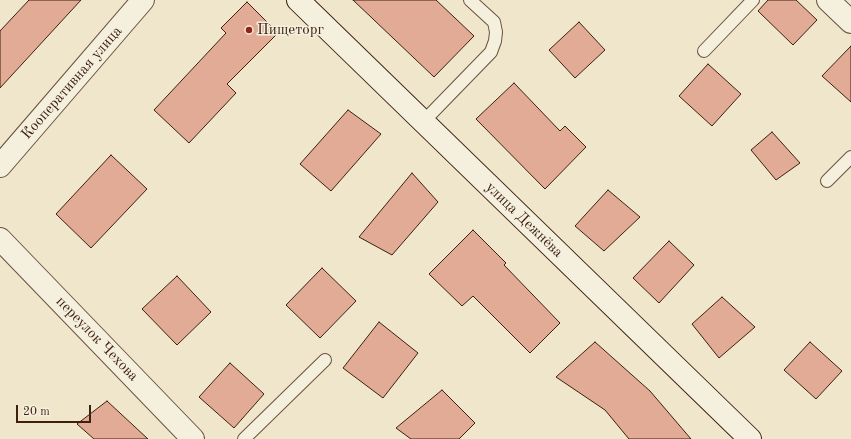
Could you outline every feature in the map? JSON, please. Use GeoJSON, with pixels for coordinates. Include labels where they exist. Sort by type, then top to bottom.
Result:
{"type":"FeatureCollection","features":[{"type":"Feature","properties":{"kind":"main road","name":"Кооперативная улица"},"geometry":{"type":"LineString","coordinates":[[0,166],[143,0]]}},
{"type":"Feature","properties":{"kind":"main road","name":"улица Дежнёва"},"geometry":{"type":"LineString","coordinates":[[298,0],[750,439]]}},
{"type":"Feature","properties":{"kind":"main road"},"geometry":{"type":"LineString","coordinates":[[828,0],[851,22]]}},
{"type":"Feature","properties":{"kind":"main road","name":"переулок Чехова"},"geometry":{"type":"LineString","coordinates":[[0,239],[193,439]]}},
{"type":"Feature","properties":{"kind":"lane"},"geometry":{"type":"LineString","coordinates":[[423,122],[491,52],[495,41],[496,32],[494,22],[470,0]]}},
{"type":"Feature","properties":{"kind":"lane"},"geometry":{"type":"LineString","coordinates":[[704,51],[753,0]]}},
{"type":"Feature","properties":{"kind":"lane"},"geometry":{"type":"LineString","coordinates":[[827,181],[851,157]]}},
{"type":"Feature","properties":{"kind":"lane"},"geometry":{"type":"LineString","coordinates":[[244,439],[325,360]]}},
{"type":"Feature","properties":{"kind":"building"},"geometry":{"type":"Polygon","coordinates":[[[29,0],[81,0],[0,88],[0,31],[29,0]]]}},
{"type":"Feature","properties":{"kind":"building"},"geometry":{"type":"Polygon","coordinates":[[[353,0],[436,0],[474,36],[434,77],[353,0]]]}},
{"type":"Feature","properties":{"kind":"building"},"geometry":{"type":"Polygon","coordinates":[[[768,0],[796,0],[817,20],[793,45],[758,11],[768,0]]]}},
{"type":"Feature","properties":{"kind":"building"},"geometry":{"type":"Polygon","coordinates":[[[247,2],[278,33],[227,84],[236,93],[189,143],[154,110],[226,33],[221,28],[247,2]]]}},
{"type":"Feature","properties":{"kind":"building"},"geometry":{"type":"Polygon","coordinates":[[[579,22],[605,50],[575,78],[549,50],[579,22]]]}},
{"type":"Feature","properties":{"kind":"building"},"geometry":{"type":"Polygon","coordinates":[[[851,46],[851,102],[822,76],[851,46]]]}},
{"type":"Feature","properties":{"kind":"building"},"geometry":{"type":"Polygon","coordinates":[[[708,64],[741,94],[712,126],[679,96],[708,64]]]}},
{"type":"Feature","properties":{"kind":"building"},"geometry":{"type":"Polygon","coordinates":[[[514,83],[560,131],[565,126],[586,147],[545,189],[476,119],[514,83]]]}},
{"type":"Feature","properties":{"kind":"building"},"geometry":{"type":"Polygon","coordinates":[[[348,110],[381,134],[331,191],[300,164],[348,110]]]}},
{"type":"Feature","properties":{"kind":"building"},"geometry":{"type":"Polygon","coordinates":[[[772,132],[800,163],[776,180],[751,150],[772,132]]]}},
{"type":"Feature","properties":{"kind":"building"},"geometry":{"type":"Polygon","coordinates":[[[111,155],[147,189],[91,248],[56,214],[111,155]]]}},
{"type":"Feature","properties":{"kind":"building"},"geometry":{"type":"Polygon","coordinates":[[[412,173],[438,202],[392,255],[359,237],[412,173]]]}},
{"type":"Feature","properties":{"kind":"building"},"geometry":{"type":"Polygon","coordinates":[[[608,190],[640,217],[604,251],[575,226],[608,190]]]}},
{"type":"Feature","properties":{"kind":"building"},"geometry":{"type":"Polygon","coordinates":[[[473,230],[506,263],[504,265],[560,323],[530,353],[473,296],[462,306],[429,274],[473,230]]]}},
{"type":"Feature","properties":{"kind":"building"},"geometry":{"type":"Polygon","coordinates":[[[669,241],[694,265],[659,303],[633,278],[669,241]]]}},
{"type":"Feature","properties":{"kind":"building"},"geometry":{"type":"Polygon","coordinates":[[[322,268],[356,301],[320,338],[286,305],[322,268]]]}},
{"type":"Feature","properties":{"kind":"building"},"geometry":{"type":"Polygon","coordinates":[[[177,276],[211,312],[177,345],[142,309],[177,276]]]}},
{"type":"Feature","properties":{"kind":"building"},"geometry":{"type":"Polygon","coordinates":[[[722,297],[755,327],[719,358],[692,324],[722,297]]]}},
{"type":"Feature","properties":{"kind":"building"},"geometry":{"type":"Polygon","coordinates":[[[379,322],[418,353],[383,398],[343,368],[379,322]]]}},
{"type":"Feature","properties":{"kind":"building"},"geometry":{"type":"Polygon","coordinates":[[[595,342],[650,391],[691,439],[629,439],[605,410],[556,377],[595,342]]]}},
{"type":"Feature","properties":{"kind":"building"},"geometry":{"type":"Polygon","coordinates":[[[810,342],[842,371],[816,399],[784,370],[810,342]]]}},
{"type":"Feature","properties":{"kind":"building"},"geometry":{"type":"Polygon","coordinates":[[[230,363],[264,394],[234,428],[199,397],[230,363]]]}},
{"type":"Feature","properties":{"kind":"building"},"geometry":{"type":"Polygon","coordinates":[[[442,390],[475,423],[459,439],[411,439],[396,428],[442,390]]]}},
{"type":"Feature","properties":{"kind":"building"},"geometry":{"type":"Polygon","coordinates":[[[107,401],[148,439],[94,439],[77,424],[107,401]]]}},
{"type":"Feature","properties":{"kind":"place","name":"Пищеторг"},"geometry":{"type":"Point","coordinates":[249,30]}}]}
